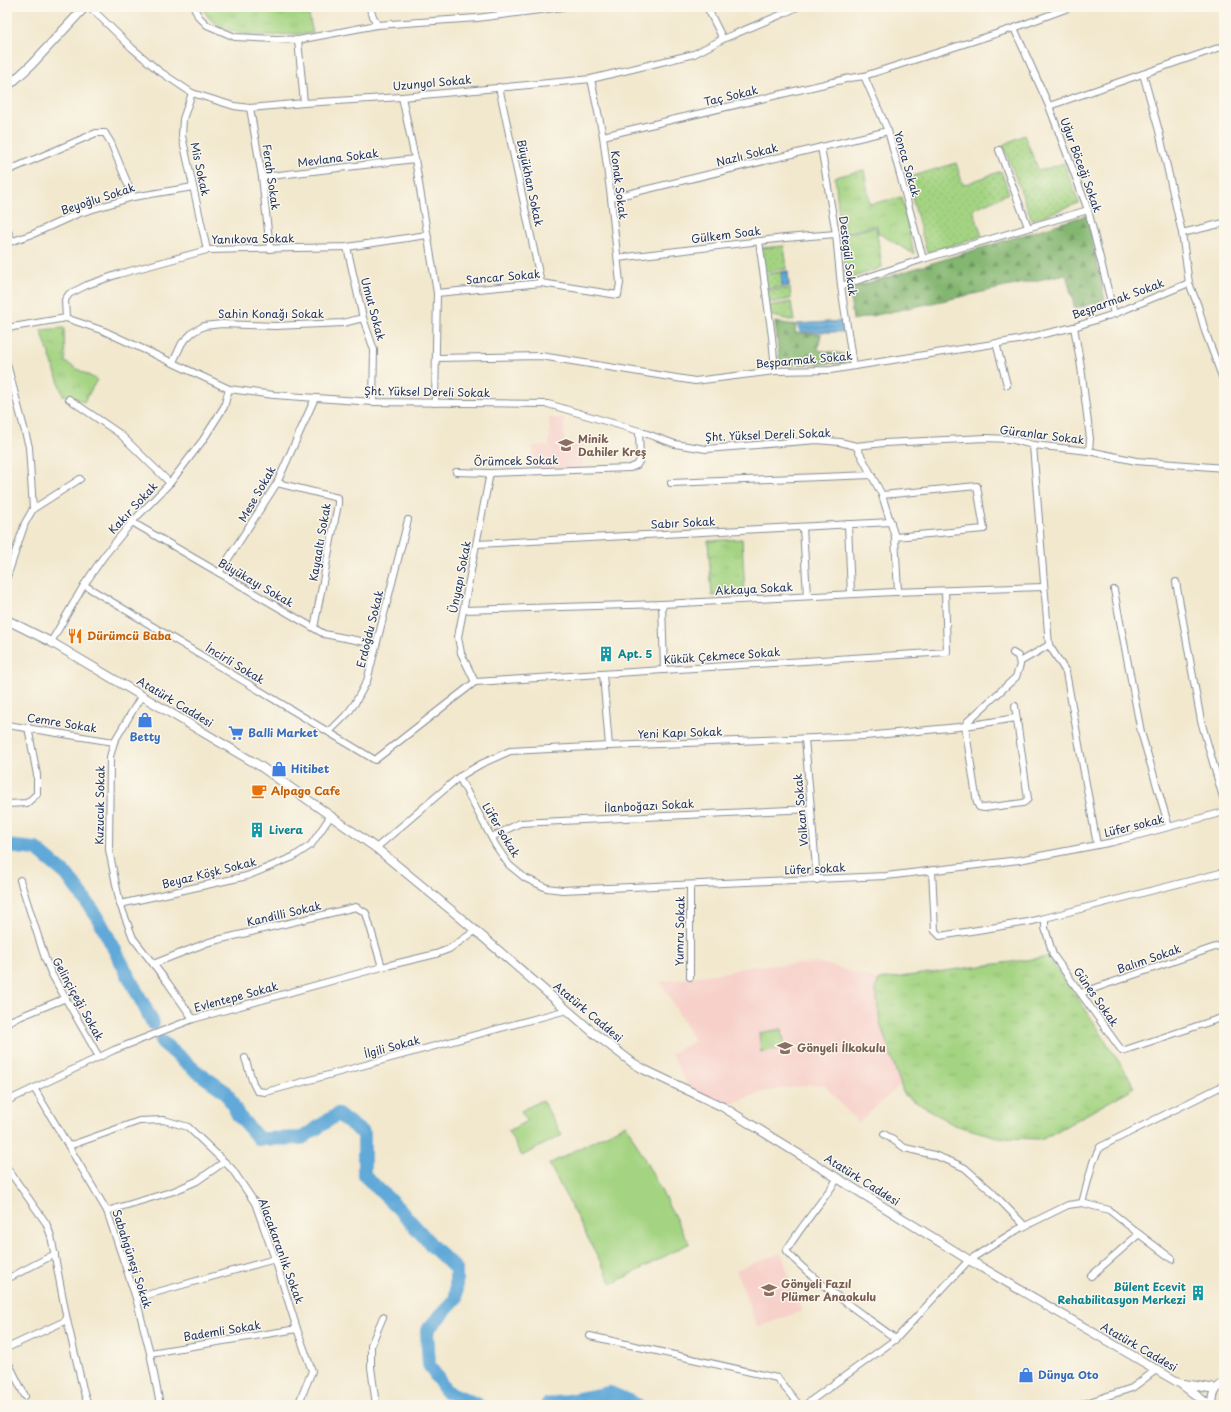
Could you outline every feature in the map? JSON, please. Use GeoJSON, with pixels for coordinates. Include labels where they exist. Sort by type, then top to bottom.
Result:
{"type":"FeatureCollection","features":[{"type":"Feature","properties":{"kind":"main road"},"geometry":{"type":"LineString","coordinates":[[7,87],[31,65],[85,7]]}},
{"type":"Feature","properties":{"kind":"main road","name":"Atatürk Caddesi"},"geometry":{"type":"LineString","coordinates":[[7,620],[51,642],[260,766],[330,817],[376,848],[595,1034],[633,1063],[723,1107],[969,1260],[1181,1384],[1209,1405]]}},
{"type":"Feature","properties":{"kind":"main road"},"geometry":{"type":"LineString","coordinates":[[1213,1405],[1212,1397],[1216,1389],[1224,1383]]}},
{"type":"Feature","properties":{"kind":"main road","name":"Atatürk Caddesi"},"geometry":{"type":"LineString","coordinates":[[1181,1384],[1216,1389]]}},
{"type":"Feature","properties":{"kind":"street","name":"Uzunyol Sokak"},"geometry":{"type":"LineString","coordinates":[[90,7],[132,48],[159,71],[192,93],[234,106],[250,108],[402,97],[591,79],[694,54],[723,39],[797,7]]}},
{"type":"Feature","properties":{"kind":"street"},"geometry":{"type":"LineString","coordinates":[[194,7],[198,16],[207,25],[235,37],[298,40],[377,25],[477,18],[561,7]]}},
{"type":"Feature","properties":{"kind":"street"},"geometry":{"type":"LineString","coordinates":[[369,7],[377,25]]}},
{"type":"Feature","properties":{"kind":"street"},"geometry":{"type":"LineString","coordinates":[[707,7],[723,39]]}},
{"type":"Feature","properties":{"kind":"street","name":"Taç Sokak"},"geometry":{"type":"LineString","coordinates":[[603,136],[864,76],[1014,28],[1071,7]]}},
{"type":"Feature","properties":{"kind":"street","name":"Uğur Böceği Sokak"},"geometry":{"type":"LineString","coordinates":[[1014,28],[1049,106],[1088,210],[1114,314]]}},
{"type":"Feature","properties":{"kind":"street"},"geometry":{"type":"LineString","coordinates":[[298,40],[304,103]]}},
{"type":"Feature","properties":{"kind":"street"},"geometry":{"type":"LineString","coordinates":[[1049,106],[1224,46]]}},
{"type":"Feature","properties":{"kind":"street"},"geometry":{"type":"LineString","coordinates":[[1143,74],[1159,132],[1182,234],[1189,283],[1221,367],[1224,382]]}},
{"type":"Feature","properties":{"kind":"street","name":"Yonca Sokak"},"geometry":{"type":"LineString","coordinates":[[864,76],[888,131],[923,259]]}},
{"type":"Feature","properties":{"kind":"street","name":"Konak Sokak"},"geometry":{"type":"LineString","coordinates":[[591,79],[603,136],[611,198],[620,283],[618,294]]}},
{"type":"Feature","properties":{"kind":"street","name":"Büyükhan Sokak"},"geometry":{"type":"LineString","coordinates":[[498,87],[541,282]]}},
{"type":"Feature","properties":{"kind":"street","name":"Mis Sokak"},"geometry":{"type":"LineString","coordinates":[[192,93],[182,119],[182,136],[207,250]]}},
{"type":"Feature","properties":{"kind":"street"},"geometry":{"type":"LineString","coordinates":[[402,97],[415,159],[437,293],[435,403]]}},
{"type":"Feature","properties":{"kind":"street","name":"Ferah Sokak"},"geometry":{"type":"LineString","coordinates":[[250,108],[262,177],[270,249]]}},
{"type":"Feature","properties":{"kind":"street","name":"Nazlı Sokak"},"geometry":{"type":"LineString","coordinates":[[611,198],[888,131]]}},
{"type":"Feature","properties":{"kind":"street"},"geometry":{"type":"LineString","coordinates":[[7,170],[96,133],[104,133],[112,143],[133,197]]}},
{"type":"Feature","properties":{"kind":"street","name":"Destegül Sokak"},"geometry":{"type":"LineString","coordinates":[[821,147],[836,234],[841,286],[853,366]]}},
{"type":"Feature","properties":{"kind":"street"},"geometry":{"type":"LineString","coordinates":[[999,150],[1028,227]]}},
{"type":"Feature","properties":{"kind":"street","name":"Mevlana Sokak"},"geometry":{"type":"LineString","coordinates":[[262,177],[415,159]]}},
{"type":"Feature","properties":{"kind":"street","name":"Beyoğlu Sokak"},"geometry":{"type":"LineString","coordinates":[[9,242],[33,234],[77,214],[133,197],[193,187]]}},
{"type":"Feature","properties":{"kind":"street"},"geometry":{"type":"LineString","coordinates":[[841,286],[923,259],[1088,210]]}},
{"type":"Feature","properties":{"kind":"street"},"geometry":{"type":"LineString","coordinates":[[1182,234],[1224,223]]}},
{"type":"Feature","properties":{"kind":"street"},"geometry":{"type":"LineString","coordinates":[[7,229],[9,242]]}},
{"type":"Feature","properties":{"kind":"street","name":"Gülkem Soak"},"geometry":{"type":"LineString","coordinates":[[618,258],[785,238],[836,234]]}},
{"type":"Feature","properties":{"kind":"street","name":"Yanıkova Sokak"},"geometry":{"type":"LineString","coordinates":[[66,318],[65,300],[69,294],[90,284],[119,274],[207,250],[347,247],[427,235]]}},
{"type":"Feature","properties":{"kind":"street"},"geometry":{"type":"LineString","coordinates":[[759,241],[775,371]]}},
{"type":"Feature","properties":{"kind":"street","name":"Umut Sokak"},"geometry":{"type":"LineString","coordinates":[[347,247],[363,318],[374,350],[373,402]]}},
{"type":"Feature","properties":{"kind":"street","name":"Sancar Sokak"},"geometry":{"type":"LineString","coordinates":[[437,293],[541,282],[618,294]]}},
{"type":"Feature","properties":{"kind":"street","name":"Beşparmak Sokak"},"geometry":{"type":"LineString","coordinates":[[436,358],[541,356],[695,381],[775,371],[830,370],[1018,340],[1074,327],[1114,314],[1189,283]]}},
{"type":"Feature","properties":{"kind":"street","name":"Şht. Yüksel Dereli Sokak"},"geometry":{"type":"LineString","coordinates":[[7,328],[66,318],[104,330],[229,388],[274,395],[373,402],[548,404],[639,431],[675,444],[706,448],[817,440],[840,442],[856,446]]}},
{"type":"Feature","properties":{"kind":"street","name":"Sahin Konağı Sokak"},"geometry":{"type":"LineString","coordinates":[[173,362],[182,343],[192,332],[204,326],[222,324],[275,326],[343,323],[363,318]]}},
{"type":"Feature","properties":{"kind":"street"},"geometry":{"type":"LineString","coordinates":[[1074,327],[1081,367],[1090,439],[1089,451]]}},
{"type":"Feature","properties":{"kind":"street"},"geometry":{"type":"LineString","coordinates":[[996,343],[1007,385]]}},
{"type":"Feature","properties":{"kind":"street"},"geometry":{"type":"LineString","coordinates":[[7,364],[29,447],[34,509]]}},
{"type":"Feature","properties":{"kind":"street","name":"Kakır Sokak"},"geometry":{"type":"LineString","coordinates":[[51,642],[84,585],[104,556],[132,522],[170,483],[203,440],[224,407],[229,388]]}},
{"type":"Feature","properties":{"kind":"street"},"geometry":{"type":"LineString","coordinates":[[7,394],[14,393]]}},
{"type":"Feature","properties":{"kind":"street","name":"Mese Sokak"},"geometry":{"type":"LineString","coordinates":[[219,573],[277,483],[315,398]]}},
{"type":"Feature","properties":{"kind":"street"},"geometry":{"type":"LineString","coordinates":[[69,399],[120,434],[170,483]]}},
{"type":"Feature","properties":{"kind":"street","name":"Örümcek Sokak"},"geometry":{"type":"LineString","coordinates":[[456,472],[490,473],[630,468],[637,465],[640,460],[639,431]]}},
{"type":"Feature","properties":{"kind":"street","name":"Güranlar Sokak"},"geometry":{"type":"LineString","coordinates":[[856,446],[884,443],[985,438],[1010,439],[1033,445],[1089,451],[1136,461],[1224,468]]}},
{"type":"Feature","properties":{"kind":"street"},"geometry":{"type":"LineString","coordinates":[[1033,445],[1049,645],[1066,672],[1097,845]]}},
{"type":"Feature","properties":{"kind":"street"},"geometry":{"type":"LineString","coordinates":[[856,446],[882,496],[891,522],[895,537],[898,592]]}},
{"type":"Feature","properties":{"kind":"street","name":"Ünyapı Sokak"},"geometry":{"type":"LineString","coordinates":[[475,682],[461,653],[458,637],[490,473]]}},
{"type":"Feature","properties":{"kind":"street"},"geometry":{"type":"LineString","coordinates":[[671,483],[872,475]]}},
{"type":"Feature","properties":{"kind":"street"},"geometry":{"type":"LineString","coordinates":[[7,577],[25,523],[34,509],[80,479]]}},
{"type":"Feature","properties":{"kind":"street","name":"Kayaaltı Sokak"},"geometry":{"type":"LineString","coordinates":[[277,483],[338,498],[314,628]]}},
{"type":"Feature","properties":{"kind":"street"},"geometry":{"type":"LineString","coordinates":[[882,496],[978,486],[984,529],[895,537]]}},
{"type":"Feature","properties":{"kind":"street","name":"Erdoğdu Sokak"},"geometry":{"type":"LineString","coordinates":[[329,732],[348,713],[367,680],[408,520]]}},
{"type":"Feature","properties":{"kind":"street","name":"Büyükayı Sokak"},"geometry":{"type":"LineString","coordinates":[[132,522],[324,634],[376,644]]}},
{"type":"Feature","properties":{"kind":"street","name":"Sabır Sokak"},"geometry":{"type":"LineString","coordinates":[[477,544],[891,522]]}},
{"type":"Feature","properties":{"kind":"street"},"geometry":{"type":"LineString","coordinates":[[848,524],[851,594]]}},
{"type":"Feature","properties":{"kind":"street"},"geometry":{"type":"LineString","coordinates":[[803,527],[807,596]]}},
{"type":"Feature","properties":{"kind":"street"},"geometry":{"type":"LineString","coordinates":[[1176,582],[1201,721],[1224,801]]}},
{"type":"Feature","properties":{"kind":"street","name":"İncirli Sokak"},"geometry":{"type":"LineString","coordinates":[[84,585],[375,760],[475,682]]}},
{"type":"Feature","properties":{"kind":"street","name":"Akkaya Sokak"},"geometry":{"type":"LineString","coordinates":[[464,610],[662,604],[851,594],[1044,587]]}},
{"type":"Feature","properties":{"kind":"street"},"geometry":{"type":"LineString","coordinates":[[1114,590],[1141,732],[1169,827]]}},
{"type":"Feature","properties":{"kind":"street","name":"Kükük Çekmece Sokak"},"geometry":{"type":"LineString","coordinates":[[475,682],[946,652],[945,591]]}},
{"type":"Feature","properties":{"kind":"street"},"geometry":{"type":"LineString","coordinates":[[662,604],[664,670]]}},
{"type":"Feature","properties":{"kind":"street"},"geometry":{"type":"LineString","coordinates":[[1020,662],[1049,645]]}},
{"type":"Feature","properties":{"kind":"street"},"geometry":{"type":"LineString","coordinates":[[1013,653],[1018,656],[1020,662],[1020,669],[1016,677],[967,722],[965,726],[977,803],[979,807],[984,808],[1023,802],[1028,798],[1015,706]]}},
{"type":"Feature","properties":{"kind":"street"},"geometry":{"type":"LineString","coordinates":[[602,674],[609,746]]}},
{"type":"Feature","properties":{"kind":"street","name":"Kuzucuk Sokak"},"geometry":{"type":"LineString","coordinates":[[142,695],[114,742],[110,757],[109,850],[120,904],[133,938],[193,1019]]}},
{"type":"Feature","properties":{"kind":"street","name":"Yeni Kapı Sokak"},"geometry":{"type":"LineString","coordinates":[[376,848],[459,777],[481,764],[510,751],[865,736],[965,726],[1016,718]]}},
{"type":"Feature","properties":{"kind":"street","name":"Cemre Sokak"},"geometry":{"type":"LineString","coordinates":[[7,725],[28,727],[114,742]]}},
{"type":"Feature","properties":{"kind":"street"},"geometry":{"type":"LineString","coordinates":[[7,804],[27,803],[37,794],[37,775],[28,727]]}},
{"type":"Feature","properties":{"kind":"street","name":"Volkan Sokak"},"geometry":{"type":"LineString","coordinates":[[805,739],[817,880]]}},
{"type":"Feature","properties":{"kind":"street","name":"Lüfer sokak"},"geometry":{"type":"LineString","coordinates":[[459,777],[509,865],[525,878],[547,888],[562,890],[886,876],[1019,860],[1097,845],[1224,812]]}},
{"type":"Feature","properties":{"kind":"street","name":"İlanboğazı Sokak"},"geometry":{"type":"LineString","coordinates":[[492,837],[520,823],[811,809]]}},
{"type":"Feature","properties":{"kind":"street","name":"Beyaz Köşk Sokak"},"geometry":{"type":"LineString","coordinates":[[120,904],[247,876],[293,857],[311,845],[330,817]]}},
{"type":"Feature","properties":{"kind":"street"},"geometry":{"type":"LineString","coordinates":[[932,870],[935,932],[940,936],[1028,922],[1224,872]]}},
{"type":"Feature","properties":{"kind":"street","name":"Gelinçiçeği Sokak"},"geometry":{"type":"LineString","coordinates":[[20,880],[51,973],[99,1057]]}},
{"type":"Feature","properties":{"kind":"street","name":"Yumru Sokak"},"geometry":{"type":"LineString","coordinates":[[690,885],[690,978]]}},
{"type":"Feature","properties":{"kind":"street","name":"Kandilli Sokak"},"geometry":{"type":"LineString","coordinates":[[153,964],[209,942],[356,907],[366,913],[382,967]]}},
{"type":"Feature","properties":{"kind":"street","name":"Günes Sokak"},"geometry":{"type":"LineString","coordinates":[[1045,918],[1047,934],[1053,955],[1122,1051],[1224,1017]]}},
{"type":"Feature","properties":{"kind":"street","name":"Evlentepe Sokak"},"geometry":{"type":"LineString","coordinates":[[7,1101],[99,1057],[193,1019],[442,952],[449,949],[475,931]]}},
{"type":"Feature","properties":{"kind":"street","name":"Balım Sokak"},"geometry":{"type":"LineString","coordinates":[[1081,993],[1224,944]]}},
{"type":"Feature","properties":{"kind":"street"},"geometry":{"type":"LineString","coordinates":[[7,1022],[66,998]]}},
{"type":"Feature","properties":{"kind":"street","name":"İlgili Sokak"},"geometry":{"type":"LineString","coordinates":[[245,1058],[252,1083],[257,1091],[266,1092],[567,1010]]}},
{"type":"Feature","properties":{"kind":"street"},"geometry":{"type":"LineString","coordinates":[[1082,1204],[1093,1162],[1100,1148],[1224,1085]]}},
{"type":"Feature","properties":{"kind":"street","name":"Sabahgüneşi Sokak"},"geometry":{"type":"LineString","coordinates":[[34,1088],[107,1211],[136,1298],[150,1353],[160,1405]]}},
{"type":"Feature","properties":{"kind":"street","name":"Alacakaranlık Sokak"},"geometry":{"type":"LineString","coordinates":[[69,1146],[139,1121],[164,1120],[188,1127],[232,1169],[255,1203],[312,1371],[298,1405]]}},
{"type":"Feature","properties":{"kind":"street"},"geometry":{"type":"LineString","coordinates":[[884,1134],[905,1148],[934,1155],[965,1168],[991,1191],[1025,1226]]}},
{"type":"Feature","properties":{"kind":"street"},"geometry":{"type":"LineString","coordinates":[[107,1211],[174,1191],[197,1181],[224,1162]]}},
{"type":"Feature","properties":{"kind":"street"},"geometry":{"type":"LineString","coordinates":[[7,1168],[46,1223],[51,1236],[67,1320],[88,1405]]}},
{"type":"Feature","properties":{"kind":"street"},"geometry":{"type":"LineString","coordinates":[[838,1178],[825,1198],[803,1225],[786,1251],[832,1292],[896,1339]]}},
{"type":"Feature","properties":{"kind":"street"},"geometry":{"type":"LineString","coordinates":[[805,1405],[896,1339],[969,1260],[1025,1226],[1068,1205],[1082,1204],[1109,1210],[1172,1259]]}},
{"type":"Feature","properties":{"kind":"street"},"geometry":{"type":"LineString","coordinates":[[1091,1276],[1138,1234]]}},
{"type":"Feature","properties":{"kind":"street"},"geometry":{"type":"LineString","coordinates":[[7,1279],[55,1254]]}},
{"type":"Feature","properties":{"kind":"street"},"geometry":{"type":"LineString","coordinates":[[136,1298],[275,1259]]}},
{"type":"Feature","properties":{"kind":"street"},"geometry":{"type":"LineString","coordinates":[[376,1405],[371,1346],[383,1317]]}},
{"type":"Feature","properties":{"kind":"street"},"geometry":{"type":"LineString","coordinates":[[7,1348],[67,1320]]}},
{"type":"Feature","properties":{"kind":"street","name":"Bademli Sokak"},"geometry":{"type":"LineString","coordinates":[[150,1353],[297,1329]]}},
{"type":"Feature","properties":{"kind":"street"},"geometry":{"type":"LineString","coordinates":[[590,1336],[777,1378],[799,1405]]}},
{"type":"Feature","properties":{"kind":"street"},"geometry":{"type":"LineString","coordinates":[[7,1360],[24,1396]]}},
{"type":"Feature","properties":{"kind":"street"},"geometry":{"type":"LineString","coordinates":[[1080,1405],[1132,1388],[1156,1370]]}},
{"type":"Feature","properties":{"kind":"shaded area","name":"Minik Dahiler Kreş"},"geometry":{"type":"Polygon","coordinates":[[[549,418],[564,418],[564,443],[583,443],[582,469],[532,468],[533,446],[549,446],[549,418]]]}},
{"type":"Feature","properties":{"kind":"shaded area","name":"Gönyeli İlkokulu"},"geometry":{"type":"Polygon","coordinates":[[[822,963],[878,980],[876,992],[880,1023],[901,1084],[858,1123],[824,1085],[809,1085],[762,1092],[723,1107],[691,1092],[671,1054],[694,1041],[661,982],[727,972],[752,966],[822,963]]]}},
{"type":"Feature","properties":{"kind":"shaded area","name":"Gönyeli Fazıl Plümer Anaokulu"},"geometry":{"type":"Polygon","coordinates":[[[781,1253],[802,1311],[757,1327],[736,1270],[781,1253]]]}},
{"type":"Feature","properties":{"kind":"green space"},"geometry":{"type":"Polygon","coordinates":[[[202,7],[307,7],[313,33],[260,35],[233,31],[221,27],[211,20],[202,7]]]}},
{"type":"Feature","properties":{"kind":"green space"},"geometry":{"type":"Polygon","coordinates":[[[1024,135],[1039,171],[1064,163],[1079,203],[1032,220],[1003,145],[1024,135]]]}},
{"type":"Feature","properties":{"kind":"green space"},"geometry":{"type":"Polygon","coordinates":[[[956,163],[963,185],[1001,171],[1009,193],[973,209],[982,236],[927,253],[907,178],[956,163]]]}},
{"type":"Feature","properties":{"kind":"green space"},"geometry":{"type":"Polygon","coordinates":[[[864,170],[870,204],[902,197],[914,254],[878,233],[877,225],[841,234],[835,177],[864,170]]]}},
{"type":"Feature","properties":{"kind":"green space"},"geometry":{"type":"Polygon","coordinates":[[[1087,215],[1105,300],[1075,309],[1066,274],[853,320],[849,289],[1087,215]]]}},
{"type":"Feature","properties":{"kind":"green space"},"geometry":{"type":"Polygon","coordinates":[[[876,227],[882,267],[846,280],[841,235],[876,227]]]}},
{"type":"Feature","properties":{"kind":"green space"},"geometry":{"type":"Polygon","coordinates":[[[784,246],[787,269],[764,271],[762,248],[784,246]]]}},
{"type":"Feature","properties":{"kind":"green space"},"geometry":{"type":"Polygon","coordinates":[[[788,271],[789,286],[766,289],[764,274],[788,271]]]}},
{"type":"Feature","properties":{"kind":"green space"},"geometry":{"type":"Polygon","coordinates":[[[790,288],[791,299],[768,303],[766,291],[790,288]]]}},
{"type":"Feature","properties":{"kind":"green space"},"geometry":{"type":"Polygon","coordinates":[[[791,302],[794,321],[769,315],[768,306],[791,302]]]}},
{"type":"Feature","properties":{"kind":"green space"},"geometry":{"type":"Polygon","coordinates":[[[775,322],[796,325],[795,333],[821,334],[818,350],[844,354],[845,363],[780,365],[775,322]]]}},
{"type":"Feature","properties":{"kind":"green space"},"geometry":{"type":"Polygon","coordinates":[[[64,328],[65,362],[97,380],[84,402],[63,395],[41,330],[64,328]]]}},
{"type":"Feature","properties":{"kind":"green space"},"geometry":{"type":"Polygon","coordinates":[[[742,539],[745,594],[712,596],[708,541],[742,539]]]}},
{"type":"Feature","properties":{"kind":"green space"},"geometry":{"type":"Polygon","coordinates":[[[1048,957],[1086,1010],[1135,1087],[1043,1139],[1001,1138],[954,1125],[904,1095],[880,1023],[876,992],[878,980],[1048,957]]]}},
{"type":"Feature","properties":{"kind":"green space"},"geometry":{"type":"Polygon","coordinates":[[[782,1029],[785,1048],[761,1052],[759,1033],[782,1029]]]}},
{"type":"Feature","properties":{"kind":"green space"},"geometry":{"type":"Polygon","coordinates":[[[542,1100],[562,1135],[522,1156],[508,1131],[527,1121],[521,1111],[542,1100]]]}},
{"type":"Feature","properties":{"kind":"green space"},"geometry":{"type":"Polygon","coordinates":[[[626,1124],[690,1243],[612,1284],[549,1164],[626,1124]]]}},
{"type":"Feature","properties":{"kind":"water"},"geometry":{"type":"Polygon","coordinates":[[[788,271],[789,286],[782,287],[781,272],[788,271]]]}},
{"type":"Feature","properties":{"kind":"water"},"geometry":{"type":"Polygon","coordinates":[[[842,321],[843,332],[800,332],[797,324],[842,321]]]}},
{"type":"Feature","properties":{"kind":"waterway"},"geometry":{"type":"LineString","coordinates":[[7,846],[36,849],[67,875],[97,916],[153,1023]]}},
{"type":"Feature","properties":{"kind":"waterway"},"geometry":{"type":"LineString","coordinates":[[162,1042],[196,1071],[226,1092],[238,1115],[259,1139],[302,1138],[338,1114],[364,1134],[364,1175],[402,1212],[434,1248],[456,1269],[456,1299],[427,1330],[429,1365],[446,1391],[478,1405]]}},
{"type":"Feature","properties":{"kind":"waterway"},"geometry":{"type":"LineString","coordinates":[[547,1405],[610,1393],[637,1405]]}},
{"type":"Feature","properties":{"kind":"place","name":"Minik Dahiler Kreş"},"geometry":{"type":"Point","coordinates":[566,445]}},
{"type":"Feature","properties":{"kind":"place","name":"Dürümcü Baba"},"geometry":{"type":"Point","coordinates":[75,636]}},
{"type":"Feature","properties":{"kind":"place","name":"Apt. 5"},"geometry":{"type":"Point","coordinates":[606,654]}},
{"type":"Feature","properties":{"kind":"place","name":"Betty"},"geometry":{"type":"Point","coordinates":[145,720]}},
{"type":"Feature","properties":{"kind":"place","name":"Balli Market"},"geometry":{"type":"Point","coordinates":[236,733]}},
{"type":"Feature","properties":{"kind":"place","name":"Hitibet"},"geometry":{"type":"Point","coordinates":[279,769]}},
{"type":"Feature","properties":{"kind":"place","name":"Alpago Cafe"},"geometry":{"type":"Point","coordinates":[259,791]}},
{"type":"Feature","properties":{"kind":"place","name":"Livera"},"geometry":{"type":"Point","coordinates":[257,830]}},
{"type":"Feature","properties":{"kind":"place","name":"Gönyeli İlkokulu"},"geometry":{"type":"Point","coordinates":[785,1048]}},
{"type":"Feature","properties":{"kind":"place","name":"Gönyeli Fazıl Plümer Anaokulu"},"geometry":{"type":"Point","coordinates":[769,1290]}},
{"type":"Feature","properties":{"kind":"place","name":"Bülent Ecevit Rehabilitasyon Merkezi"},"geometry":{"type":"Point","coordinates":[1198,1293]}},
{"type":"Feature","properties":{"kind":"place","name":"Dünya Oto"},"geometry":{"type":"Point","coordinates":[1026,1375]}}]}
